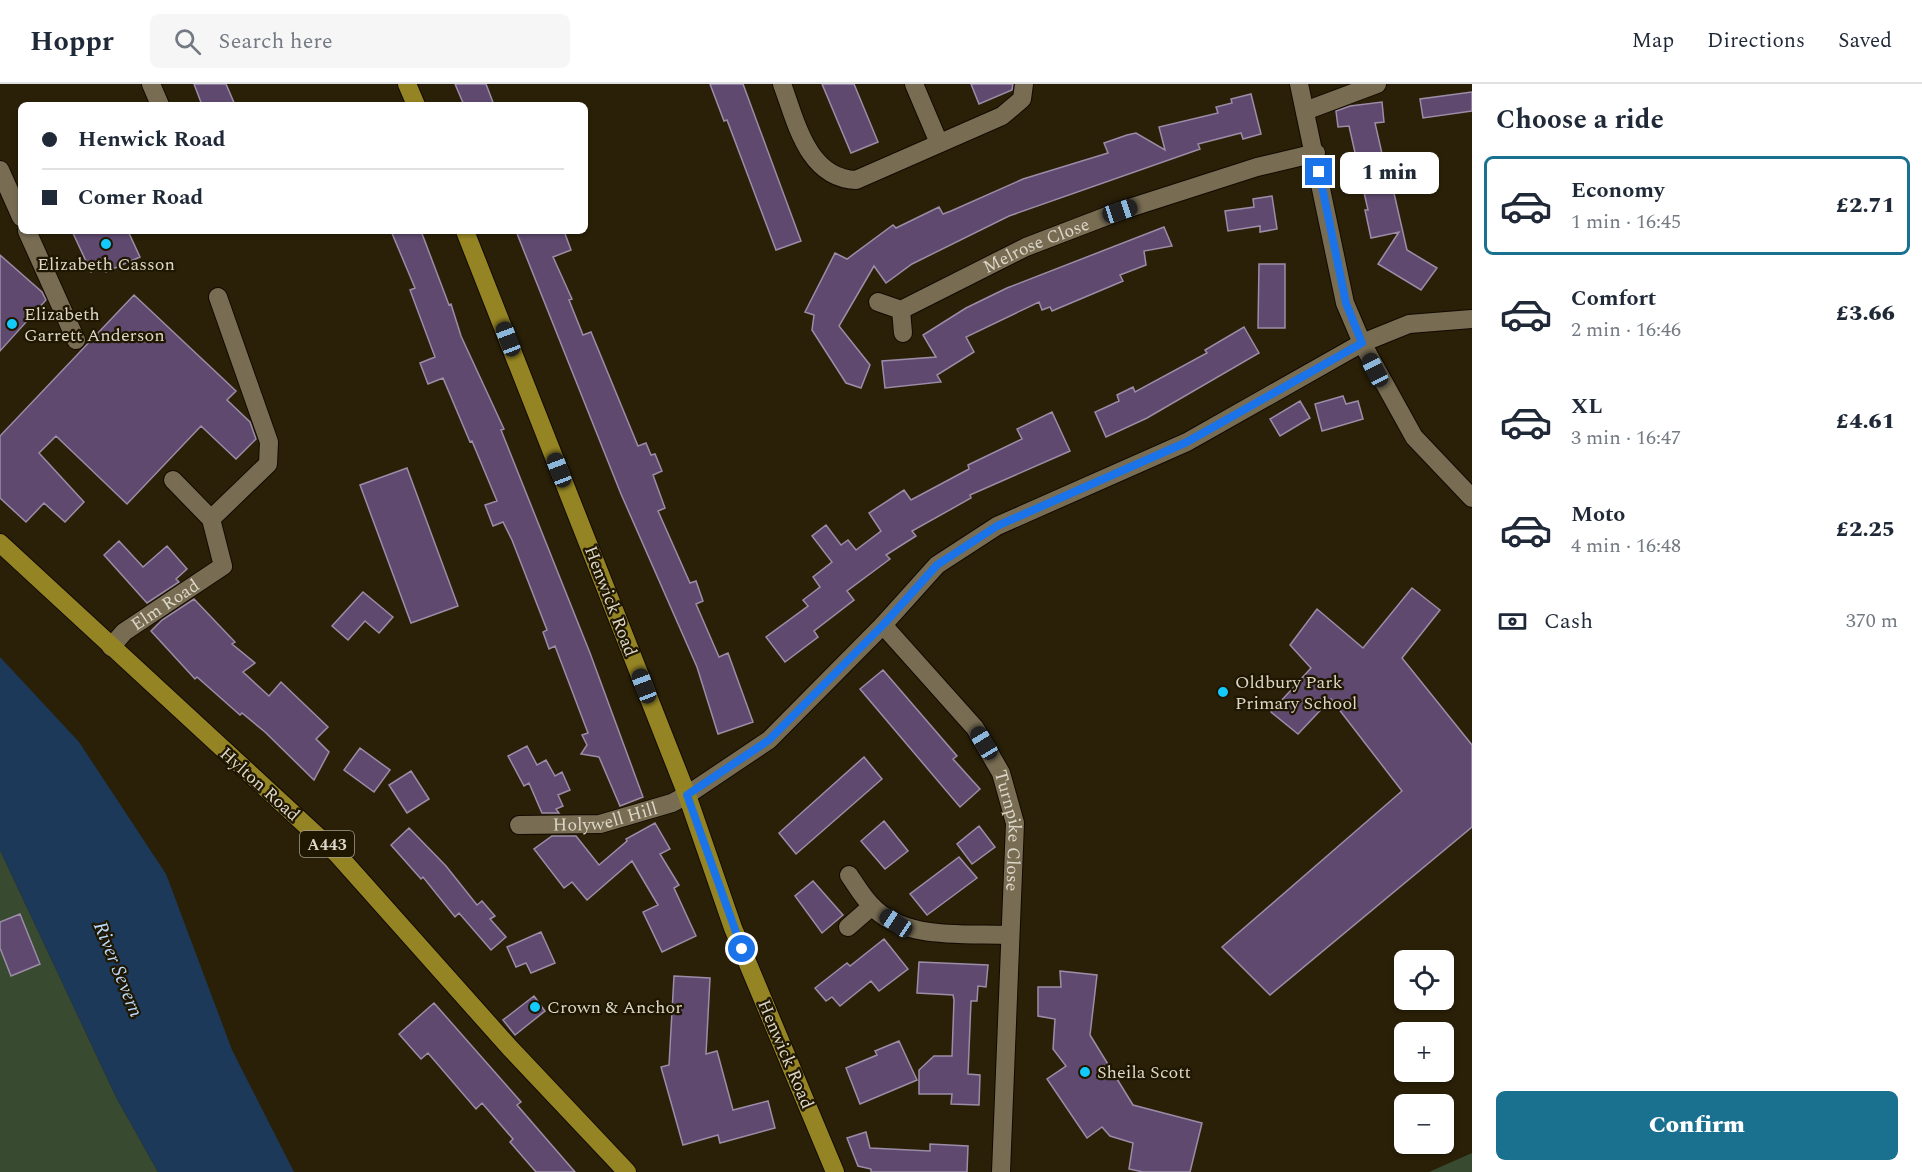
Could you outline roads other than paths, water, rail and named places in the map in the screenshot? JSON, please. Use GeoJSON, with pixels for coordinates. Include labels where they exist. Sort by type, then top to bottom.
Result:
{"type":"FeatureCollection","features":[{"type":"Feature","properties":{"kind":"main road"},"geometry":{"type":"LineString","coordinates":[[406,84],[411,102]]}},
{"type":"Feature","properties":{"kind":"main road","name":"Henwick Road"},"geometry":{"type":"LineString","coordinates":[[466,234],[687,795],[733,928],[835,1172]]}},
{"type":"Feature","properties":{"kind":"main road","name":"Hylton Road"},"geometry":{"type":"LineString","coordinates":[[0,543],[338,855],[510,1048],[627,1172]]}},
{"type":"Feature","properties":{"kind":"street"},"geometry":{"type":"LineString","coordinates":[[151,84],[159,102]]}},
{"type":"Feature","properties":{"kind":"street"},"geometry":{"type":"LineString","coordinates":[[782,84],[807,150],[822,168],[840,180],[856,180],[879,172],[1002,116],[1022,99],[1024,84]]}},
{"type":"Feature","properties":{"kind":"street"},"geometry":{"type":"LineString","coordinates":[[914,84],[939,143]]}},
{"type":"Feature","properties":{"kind":"street"},"geometry":{"type":"LineString","coordinates":[[1299,84],[1316,153],[1346,303],[1362,343],[1414,437],[1472,498]]}},
{"type":"Feature","properties":{"kind":"street"},"geometry":{"type":"LineString","coordinates":[[1305,111],[1377,84]]}},
{"type":"Feature","properties":{"kind":"street","name":"Melrose Close"},"geometry":{"type":"LineString","coordinates":[[901,310],[1026,247],[1120,211],[1257,167],[1316,153]]}},
{"type":"Feature","properties":{"kind":"street"},"geometry":{"type":"LineString","coordinates":[[0,170],[18,210]]}},
{"type":"Feature","properties":{"kind":"street"},"geometry":{"type":"LineString","coordinates":[[28,234],[76,340]]}},
{"type":"Feature","properties":{"kind":"street"},"geometry":{"type":"LineString","coordinates":[[173,480],[211,519],[268,464],[269,442],[218,297]]}},
{"type":"Feature","properties":{"kind":"street"},"geometry":{"type":"LineString","coordinates":[[878,303],[901,310],[903,333]]}},
{"type":"Feature","properties":{"kind":"street","name":"Holywell Hill"},"geometry":{"type":"LineString","coordinates":[[519,825],[600,824],[672,802],[687,795],[769,740],[883,625],[937,565],[997,526],[1187,442],[1362,343],[1409,324],[1472,319]]}},
{"type":"Feature","properties":{"kind":"street","name":"Elm Road"},"geometry":{"type":"LineString","coordinates":[[111,647],[124,632],[223,566],[211,519]]}},
{"type":"Feature","properties":{"kind":"street","name":"Turnpike Close"},"geometry":{"type":"LineString","coordinates":[[883,625],[975,728],[1001,772],[1015,824],[1001,1172]]}},
{"type":"Feature","properties":{"kind":"street"},"geometry":{"type":"LineString","coordinates":[[849,875],[872,907],[896,923],[917,930],[1009,936]]}},
{"type":"Feature","properties":{"kind":"street"},"geometry":{"type":"LineString","coordinates":[[848,927],[872,907]]}},
{"type":"Feature","properties":{"kind":"water","name":"River Severn"},"geometry":{"type":"Polygon","coordinates":[[[0,657],[79,742],[166,874],[232,1050],[294,1172],[158,1172],[116,1097],[0,850],[0,657]]]}},
{"type":"Feature","properties":{"kind":"place","name":"Elizabeth Casson"},"geometry":{"type":"Point","coordinates":[106,244]}},
{"type":"Feature","properties":{"kind":"place","name":"Elizabeth Garrett Anderson"},"geometry":{"type":"Point","coordinates":[12,324]}},
{"type":"Feature","properties":{"kind":"place","name":"Oldbury Park Primary School"},"geometry":{"type":"Point","coordinates":[1223,692]}},
{"type":"Feature","properties":{"kind":"place","name":"Crown & Anchor"},"geometry":{"type":"Point","coordinates":[535,1007]}},
{"type":"Feature","properties":{"kind":"place","name":"Sheila Scott"},"geometry":{"type":"Point","coordinates":[1085,1072]}}]}
